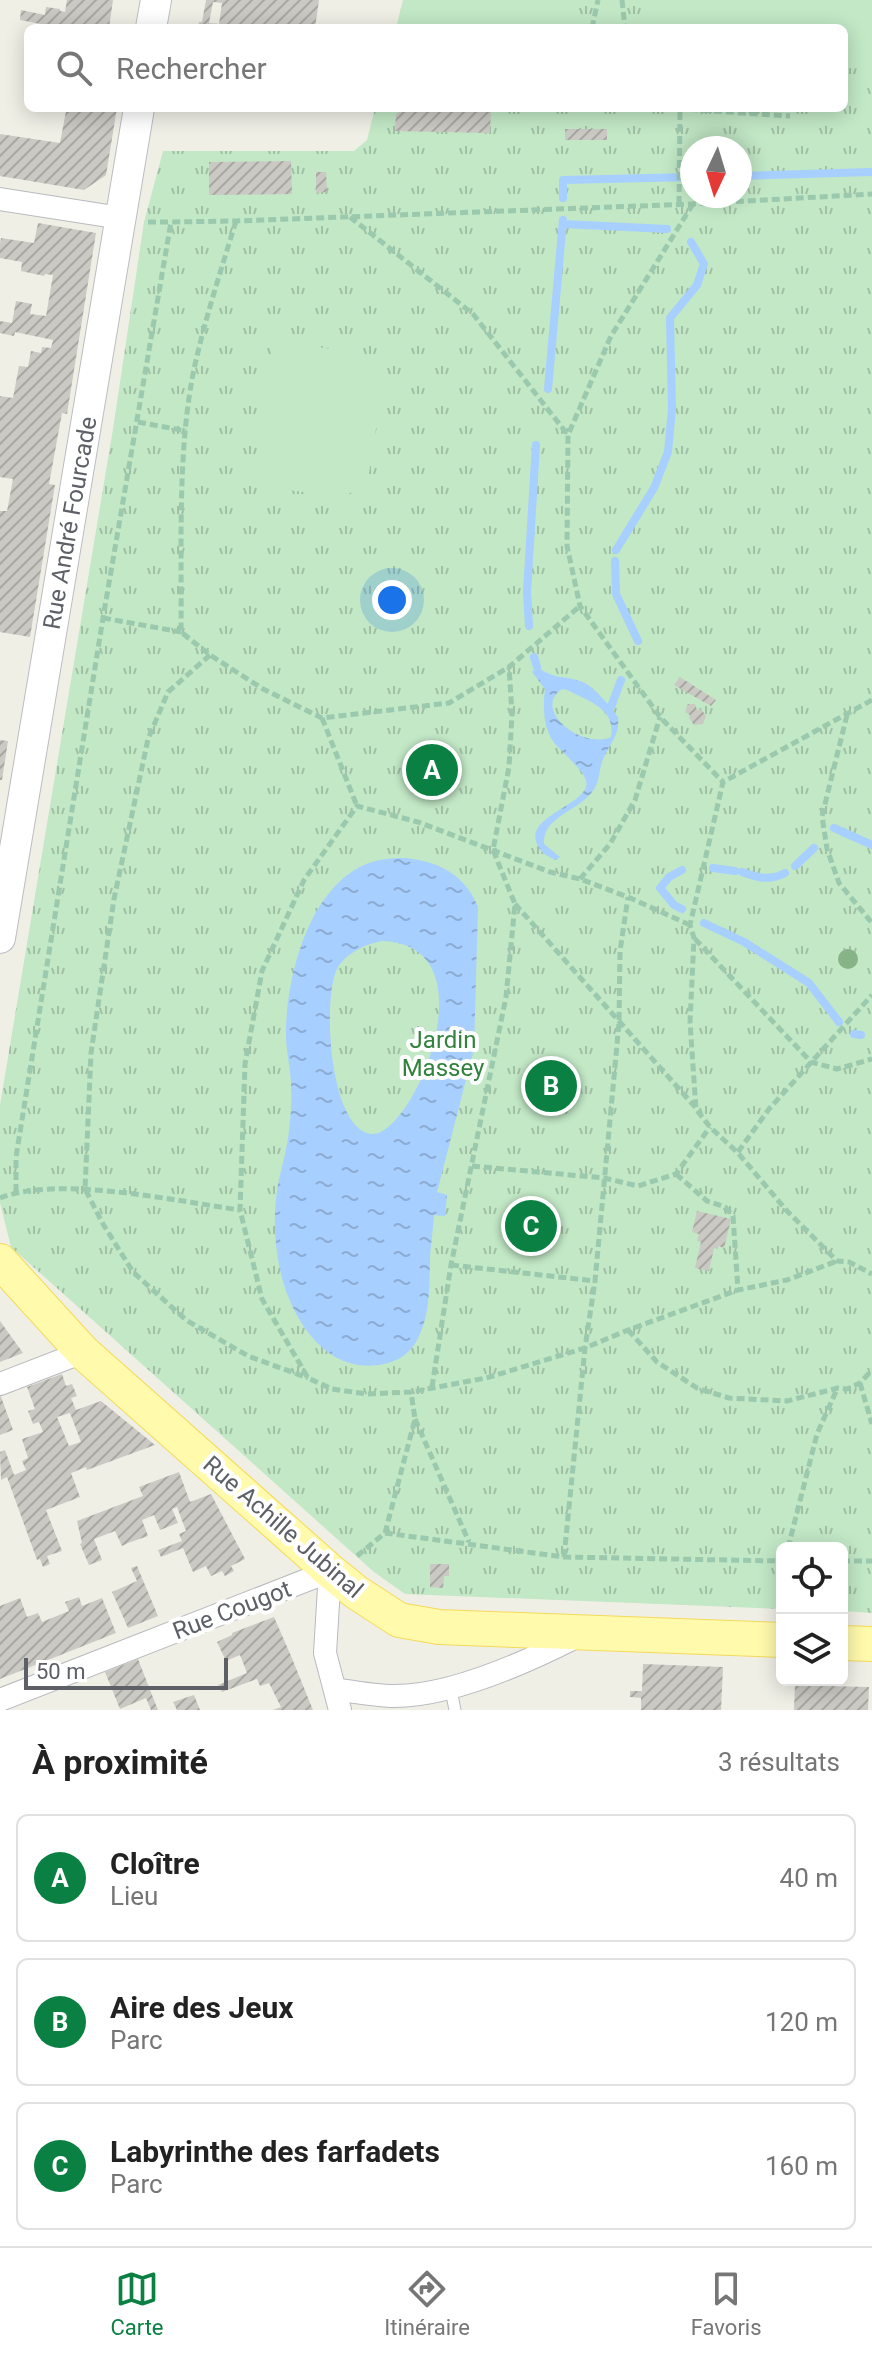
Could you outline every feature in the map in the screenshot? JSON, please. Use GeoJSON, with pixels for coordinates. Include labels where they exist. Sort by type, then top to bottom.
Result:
{"type":"FeatureCollection","features":[{"type":"Feature","properties":{"kind":"main road","name":"Rue Achille Jubinal"},"geometry":{"type":"LineString","coordinates":[[0,1261],[83,1352],[330,1571],[399,1620],[439,1627],[776,1640]]}},
{"type":"Feature","properties":{"kind":"main road"},"geometry":{"type":"LineString","coordinates":[[848,1643],[872,1644]]}},
{"type":"Feature","properties":{"kind":"street"},"geometry":{"type":"LineString","coordinates":[[152,24],[156,0]]}},
{"type":"Feature","properties":{"kind":"street","name":"Rue André Fourcade"},"geometry":{"type":"LineString","coordinates":[[0,938],[138,112]]}},
{"type":"Feature","properties":{"kind":"street"},"geometry":{"type":"LineString","coordinates":[[0,199],[121,218]]}},
{"type":"Feature","properties":{"kind":"street"},"geometry":{"type":"LineString","coordinates":[[0,1384],[83,1352]]}},
{"type":"Feature","properties":{"kind":"street"},"geometry":{"type":"LineString","coordinates":[[330,1571],[325,1653],[338,1700],[393,1696],[453,1700],[585,1632]]}},
{"type":"Feature","properties":{"kind":"street","name":"Rue Cougot"},"geometry":{"type":"LineString","coordinates":[[0,1700],[330,1571]]}},
{"type":"Feature","properties":{"kind":"path"},"geometry":{"type":"LineString","coordinates":[[593,24],[598,0]]}},
{"type":"Feature","properties":{"kind":"path"},"geometry":{"type":"LineString","coordinates":[[622,0],[625,24]]}},
{"type":"Feature","properties":{"kind":"path"},"geometry":{"type":"LineString","coordinates":[[16,1192],[16,1157],[171,222],[679,204],[680,112]]}},
{"type":"Feature","properties":{"kind":"path"},"geometry":{"type":"LineString","coordinates":[[727,112],[790,116]]}},
{"type":"Feature","properties":{"kind":"path"},"geometry":{"type":"LineString","coordinates":[[752,201],[872,194]]}},
{"type":"Feature","properties":{"kind":"path"},"geometry":{"type":"LineString","coordinates":[[691,208],[611,336],[568,435],[567,546],[580,606],[660,717],[723,782]]}},
{"type":"Feature","properties":{"kind":"path"},"geometry":{"type":"LineString","coordinates":[[350,217],[473,314],[568,435]]}},
{"type":"Feature","properties":{"kind":"path"},"geometry":{"type":"LineString","coordinates":[[181,632],[186,431],[194,370],[236,221]]}},
{"type":"Feature","properties":{"kind":"path"},"geometry":{"type":"LineString","coordinates":[[138,422],[186,431]]}},
{"type":"Feature","properties":{"kind":"path"},"geometry":{"type":"LineString","coordinates":[[103,618],[181,632],[263,689],[322,718],[449,703],[509,667],[580,606]]}},
{"type":"Feature","properties":{"kind":"path"},"geometry":{"type":"LineString","coordinates":[[210,655],[168,692],[148,739],[114,899],[91,1053],[85,1189],[133,1272],[186,1320],[248,1356],[332,1389],[367,1394],[411,1392],[486,1378],[585,1348],[738,1290],[787,1280],[837,1261],[849,1262],[872,1274]]}},
{"type":"Feature","properties":{"kind":"path"},"geometry":{"type":"LineString","coordinates":[[509,667],[512,714],[509,767],[493,850],[515,904],[710,1127],[738,1153],[787,1211],[837,1261]]}},
{"type":"Feature","properties":{"kind":"path"},"geometry":{"type":"LineString","coordinates":[[696,1109],[690,1022],[694,938],[690,925],[723,782],[872,700]]}},
{"type":"Feature","properties":{"kind":"path"},"geometry":{"type":"LineString","coordinates":[[847,714],[822,816],[827,849],[839,883],[872,923]]}},
{"type":"Feature","properties":{"kind":"path"},"geometry":{"type":"LineString","coordinates":[[580,879],[610,844],[635,800],[660,717]]}},
{"type":"Feature","properties":{"kind":"path"},"geometry":{"type":"LineString","coordinates":[[322,718],[357,806]]}},
{"type":"Feature","properties":{"kind":"path"},"geometry":{"type":"LineString","coordinates":[[357,806],[418,822],[550,872],[580,879],[690,925]]}},
{"type":"Feature","properties":{"kind":"path"},"geometry":{"type":"LineString","coordinates":[[308,1378],[262,1299],[240,1210],[245,1064],[262,971],[304,880],[357,806]]}},
{"type":"Feature","properties":{"kind":"path"},"geometry":{"type":"LineString","coordinates":[[564,1557],[585,1348],[595,1281],[619,1023],[620,951],[628,897]]}},
{"type":"Feature","properties":{"kind":"path"},"geometry":{"type":"LineString","coordinates":[[432,1387],[464,1195],[506,997],[515,904]]}},
{"type":"Feature","properties":{"kind":"path"},"geometry":{"type":"LineString","coordinates":[[694,938],[811,1062],[837,1069],[872,1059]]}},
{"type":"Feature","properties":{"kind":"path"},"geometry":{"type":"LineString","coordinates":[[738,1153],[769,1109],[872,995]]}},
{"type":"Feature","properties":{"kind":"path"},"geometry":{"type":"LineString","coordinates":[[472,1166],[604,1178],[638,1186],[676,1174],[710,1127]]}},
{"type":"Feature","properties":{"kind":"path"},"geometry":{"type":"LineString","coordinates":[[676,1174],[707,1201],[725,1207],[733,1216],[738,1290]]}},
{"type":"Feature","properties":{"kind":"path"},"geometry":{"type":"LineString","coordinates":[[0,1198],[16,1192],[85,1189],[240,1210]]}},
{"type":"Feature","properties":{"kind":"path"},"geometry":{"type":"LineString","coordinates":[[451,1265],[595,1281]]}},
{"type":"Feature","properties":{"kind":"path"},"geometry":{"type":"LineString","coordinates":[[628,1330],[657,1362],[697,1388],[729,1398],[787,1401],[838,1388],[847,1389],[860,1383],[872,1370]]}},
{"type":"Feature","properties":{"kind":"path"},"geometry":{"type":"LineString","coordinates":[[860,1383],[872,1424]]}},
{"type":"Feature","properties":{"kind":"path"},"geometry":{"type":"LineString","coordinates":[[790,1542],[817,1434],[838,1388]]}},
{"type":"Feature","properties":{"kind":"path"},"geometry":{"type":"LineString","coordinates":[[411,1392],[415,1419],[470,1543]]}},
{"type":"Feature","properties":{"kind":"path"},"geometry":{"type":"LineString","coordinates":[[365,1551],[385,1533],[415,1419]]}},
{"type":"Feature","properties":{"kind":"path"},"geometry":{"type":"LineString","coordinates":[[385,1533],[564,1557],[776,1561]]}},
{"type":"Feature","properties":{"kind":"path"},"geometry":{"type":"LineString","coordinates":[[848,1561],[872,1561]]}},
{"type":"Feature","properties":{"kind":"green space","name":"Jardin Massey"},"geometry":{"type":"Polygon","coordinates":[[[403,0],[872,0],[872,1613],[848,1611],[848,1542],[776,1542],[776,1609],[405,1594],[374,1572],[11,1247],[0,1203],[0,1105],[113,429],[144,222],[163,151],[354,151],[367,140],[374,112],[848,112],[848,24],[397,24],[403,0]]]}},
{"type":"Feature","properties":{"kind":"green space"},"geometry":{"type":"Polygon","coordinates":[[[423,0],[566,0],[562,24],[418,24],[423,0]]]}},
{"type":"Feature","properties":{"kind":"green space"},"geometry":{"type":"Polygon","coordinates":[[[644,0],[872,0],[872,69],[848,68],[848,24],[642,24],[644,0]]]}},
{"type":"Feature","properties":{"kind":"green space"},"geometry":{"type":"Polygon","coordinates":[[[273,339],[387,359],[369,473],[362,490],[338,496],[287,490],[261,476],[257,454],[273,339]]]}},
{"type":"Feature","properties":{"kind":"water"},"geometry":{"type":"Polygon","coordinates":[[[537,667],[554,676],[585,683],[601,696],[618,717],[616,733],[602,761],[595,788],[586,799],[555,821],[545,835],[544,844],[560,857],[556,860],[540,849],[535,835],[545,820],[581,794],[586,781],[551,738],[544,714],[545,689],[532,672],[537,667]],[[562,689],[554,698],[552,707],[564,726],[587,738],[599,740],[611,737],[605,712],[562,689]]]}},
{"type":"Feature","properties":{"kind":"water"},"geometry":{"type":"Polygon","coordinates":[[[400,858],[440,866],[466,886],[478,907],[474,1049],[437,1192],[447,1195],[445,1216],[434,1215],[428,1300],[422,1330],[404,1356],[384,1364],[364,1366],[346,1362],[316,1342],[294,1310],[281,1274],[275,1218],[291,1113],[286,1028],[297,959],[305,935],[329,893],[345,877],[364,865],[400,858]],[[382,941],[363,947],[341,963],[332,984],[330,1034],[338,1089],[347,1112],[358,1128],[373,1134],[390,1126],[407,1104],[423,1074],[435,1039],[439,1003],[434,972],[415,950],[382,941]]]}},
{"type":"Feature","properties":{"kind":"building"},"geometry":{"type":"Polygon","coordinates":[[[67,0],[113,0],[110,24],[40,24],[20,20],[21,10],[45,15],[46,7],[65,12],[67,0]]]}},
{"type":"Feature","properties":{"kind":"building"},"geometry":{"type":"Polygon","coordinates":[[[206,0],[319,0],[316,24],[219,24],[199,24],[202,22],[206,0]],[[213,2],[209,23],[219,24],[222,3],[213,2]]]}},
{"type":"Feature","properties":{"kind":"building"},"geometry":{"type":"Polygon","coordinates":[[[66,112],[116,112],[106,175],[84,190],[0,176],[0,134],[60,143],[66,112]]]}},
{"type":"Feature","properties":{"kind":"building"},"geometry":{"type":"Polygon","coordinates":[[[491,112],[490,133],[395,131],[396,114],[491,112]]]}},
{"type":"Feature","properties":{"kind":"building"},"geometry":{"type":"Polygon","coordinates":[[[565,129],[607,129],[607,140],[565,140],[565,129]]]}},
{"type":"Feature","properties":{"kind":"building"},"geometry":{"type":"Polygon","coordinates":[[[291,161],[292,194],[209,195],[209,162],[291,161]]]}},
{"type":"Feature","properties":{"kind":"building"},"geometry":{"type":"Polygon","coordinates":[[[316,172],[326,172],[327,192],[316,193],[316,172]]]}},
{"type":"Feature","properties":{"kind":"building"},"geometry":{"type":"Polygon","coordinates":[[[38,223],[96,233],[67,414],[62,413],[49,484],[55,485],[30,637],[0,632],[0,511],[7,511],[13,479],[0,477],[0,396],[13,398],[19,366],[28,367],[31,351],[41,353],[42,347],[51,348],[53,340],[15,332],[14,336],[0,333],[0,321],[12,323],[16,301],[32,304],[30,314],[46,316],[53,275],[21,271],[22,262],[0,258],[0,244],[1,238],[34,243],[38,223]]]}},
{"type":"Feature","properties":{"kind":"building"},"geometry":{"type":"Polygon","coordinates":[[[680,677],[716,700],[711,706],[674,685],[680,677]]]}},
{"type":"Feature","properties":{"kind":"building"},"geometry":{"type":"Polygon","coordinates":[[[688,704],[695,704],[697,710],[701,709],[706,716],[703,724],[694,725],[690,715],[685,712],[688,704]]]}},
{"type":"Feature","properties":{"kind":"building"},"geometry":{"type":"Polygon","coordinates":[[[0,740],[8,741],[2,780],[0,780],[0,740]]]}},
{"type":"Feature","properties":{"kind":"building"},"geometry":{"type":"Polygon","coordinates":[[[697,1211],[731,1219],[724,1248],[714,1248],[709,1271],[695,1268],[701,1242],[697,1241],[699,1234],[692,1232],[697,1211]]]}},
{"type":"Feature","properties":{"kind":"building"},"geometry":{"type":"Polygon","coordinates":[[[0,1321],[23,1353],[0,1362],[0,1321]]]}},
{"type":"Feature","properties":{"kind":"building"},"geometry":{"type":"Polygon","coordinates":[[[62,1374],[66,1386],[72,1384],[77,1396],[71,1398],[76,1410],[101,1401],[155,1445],[71,1473],[80,1497],[46,1510],[62,1551],[47,1556],[50,1564],[43,1567],[40,1559],[37,1560],[7,1477],[1,1480],[0,1452],[5,1450],[14,1475],[26,1470],[22,1461],[28,1458],[22,1439],[43,1432],[39,1422],[33,1424],[28,1411],[35,1409],[27,1387],[62,1374]],[[70,1413],[57,1417],[69,1446],[81,1442],[70,1413]]]}},
{"type":"Feature","properties":{"kind":"building"},"geometry":{"type":"Polygon","coordinates":[[[0,1394],[13,1430],[0,1435],[0,1394]]]}},
{"type":"Feature","properties":{"kind":"building"},"geometry":{"type":"Polygon","coordinates":[[[179,1472],[190,1502],[211,1494],[245,1559],[231,1566],[234,1571],[225,1576],[222,1571],[211,1576],[206,1566],[193,1572],[183,1548],[161,1557],[158,1550],[182,1541],[179,1534],[186,1531],[177,1507],[172,1509],[178,1523],[160,1530],[154,1515],[142,1520],[148,1536],[122,1546],[115,1531],[94,1539],[102,1560],[89,1565],[80,1544],[77,1521],[143,1496],[139,1487],[179,1472]]]}},
{"type":"Feature","properties":{"kind":"building"},"geometry":{"type":"Polygon","coordinates":[[[430,1564],[449,1564],[449,1576],[444,1576],[443,1588],[430,1587],[430,1564]]]}},
{"type":"Feature","properties":{"kind":"building"},"geometry":{"type":"Polygon","coordinates":[[[137,1566],[158,1616],[128,1628],[112,1592],[137,1581],[131,1568],[137,1566]]]}},
{"type":"Feature","properties":{"kind":"building"},"geometry":{"type":"Polygon","coordinates":[[[79,1597],[82,1606],[102,1598],[116,1633],[0,1679],[0,1606],[20,1598],[27,1617],[38,1613],[42,1622],[69,1611],[65,1602],[79,1597]]]}},
{"type":"Feature","properties":{"kind":"building"},"geometry":{"type":"Polygon","coordinates":[[[274,1617],[313,1710],[273,1710],[281,1707],[269,1683],[260,1686],[257,1679],[222,1692],[218,1685],[247,1673],[240,1655],[226,1661],[217,1642],[274,1617]]]}},
{"type":"Feature","properties":{"kind":"building"},"geometry":{"type":"Polygon","coordinates":[[[138,1659],[158,1710],[151,1710],[146,1698],[120,1709],[105,1672],[138,1659]]]}},
{"type":"Feature","properties":{"kind":"building"},"geometry":{"type":"Polygon","coordinates":[[[643,1664],[723,1667],[721,1710],[641,1710],[641,1698],[630,1697],[630,1691],[642,1691],[643,1664]]]}},
{"type":"Feature","properties":{"kind":"building"},"geometry":{"type":"Polygon","coordinates":[[[795,1686],[869,1687],[868,1710],[794,1710],[795,1686]]]}},
{"type":"Feature","properties":{"kind":"building"},"geometry":{"type":"Polygon","coordinates":[[[194,1695],[200,1710],[177,1710],[173,1702],[194,1695]]]}},
{"type":"Feature","properties":{"kind":"waterway"},"geometry":{"type":"LineString","coordinates":[[752,176],[872,172]]}},
{"type":"Feature","properties":{"kind":"waterway"},"geometry":{"type":"LineString","coordinates":[[563,198],[563,180],[680,177]]}},
{"type":"Feature","properties":{"kind":"waterway"},"geometry":{"type":"LineString","coordinates":[[548,389],[563,220]]}},
{"type":"Feature","properties":{"kind":"waterway"},"geometry":{"type":"LineString","coordinates":[[563,224],[667,229]]}},
{"type":"Feature","properties":{"kind":"waterway"},"geometry":{"type":"LineString","coordinates":[[616,550],[654,488],[668,452],[672,409],[670,318],[697,285],[704,264],[691,242]]}},
{"type":"Feature","properties":{"kind":"waterway"},"geometry":{"type":"LineString","coordinates":[[529,626],[527,592],[536,445]]}},
{"type":"Feature","properties":{"kind":"waterway"},"geometry":{"type":"LineString","coordinates":[[615,561],[616,594],[638,641]]}},
{"type":"Feature","properties":{"kind":"waterway"},"geometry":{"type":"LineString","coordinates":[[534,657],[537,667]]}},
{"type":"Feature","properties":{"kind":"waterway"},"geometry":{"type":"LineString","coordinates":[[611,707],[621,680]]}},
{"type":"Feature","properties":{"kind":"waterway"},"geometry":{"type":"LineString","coordinates":[[834,828],[872,845]]}},
{"type":"Feature","properties":{"kind":"waterway"},"geometry":{"type":"LineString","coordinates":[[795,866],[814,848]]}},
{"type":"Feature","properties":{"kind":"waterway"},"geometry":{"type":"LineString","coordinates":[[713,868],[735,871]]}},
{"type":"Feature","properties":{"kind":"waterway"},"geometry":{"type":"LineString","coordinates":[[682,870],[669,877],[660,888],[674,905],[682,909]]}},
{"type":"Feature","properties":{"kind":"waterway"},"geometry":{"type":"LineString","coordinates":[[742,872],[764,878],[785,873]]}},
{"type":"Feature","properties":{"kind":"waterway"},"geometry":{"type":"LineString","coordinates":[[704,923],[744,942],[809,983],[839,1022]]}},
{"type":"Feature","properties":{"kind":"waterway"},"geometry":{"type":"LineString","coordinates":[[854,1034],[861,1035]]}},
{"type":"Feature","properties":{"kind":"place","name":"Cloître"},"geometry":{"type":"Point","coordinates":[432,770]}},
{"type":"Feature","properties":{"kind":"place","name":"Aire des Jeux"},"geometry":{"type":"Point","coordinates":[551,1086]}},
{"type":"Feature","properties":{"kind":"place","name":"Labyrinthe des farfadets"},"geometry":{"type":"Point","coordinates":[531,1226]}}]}
